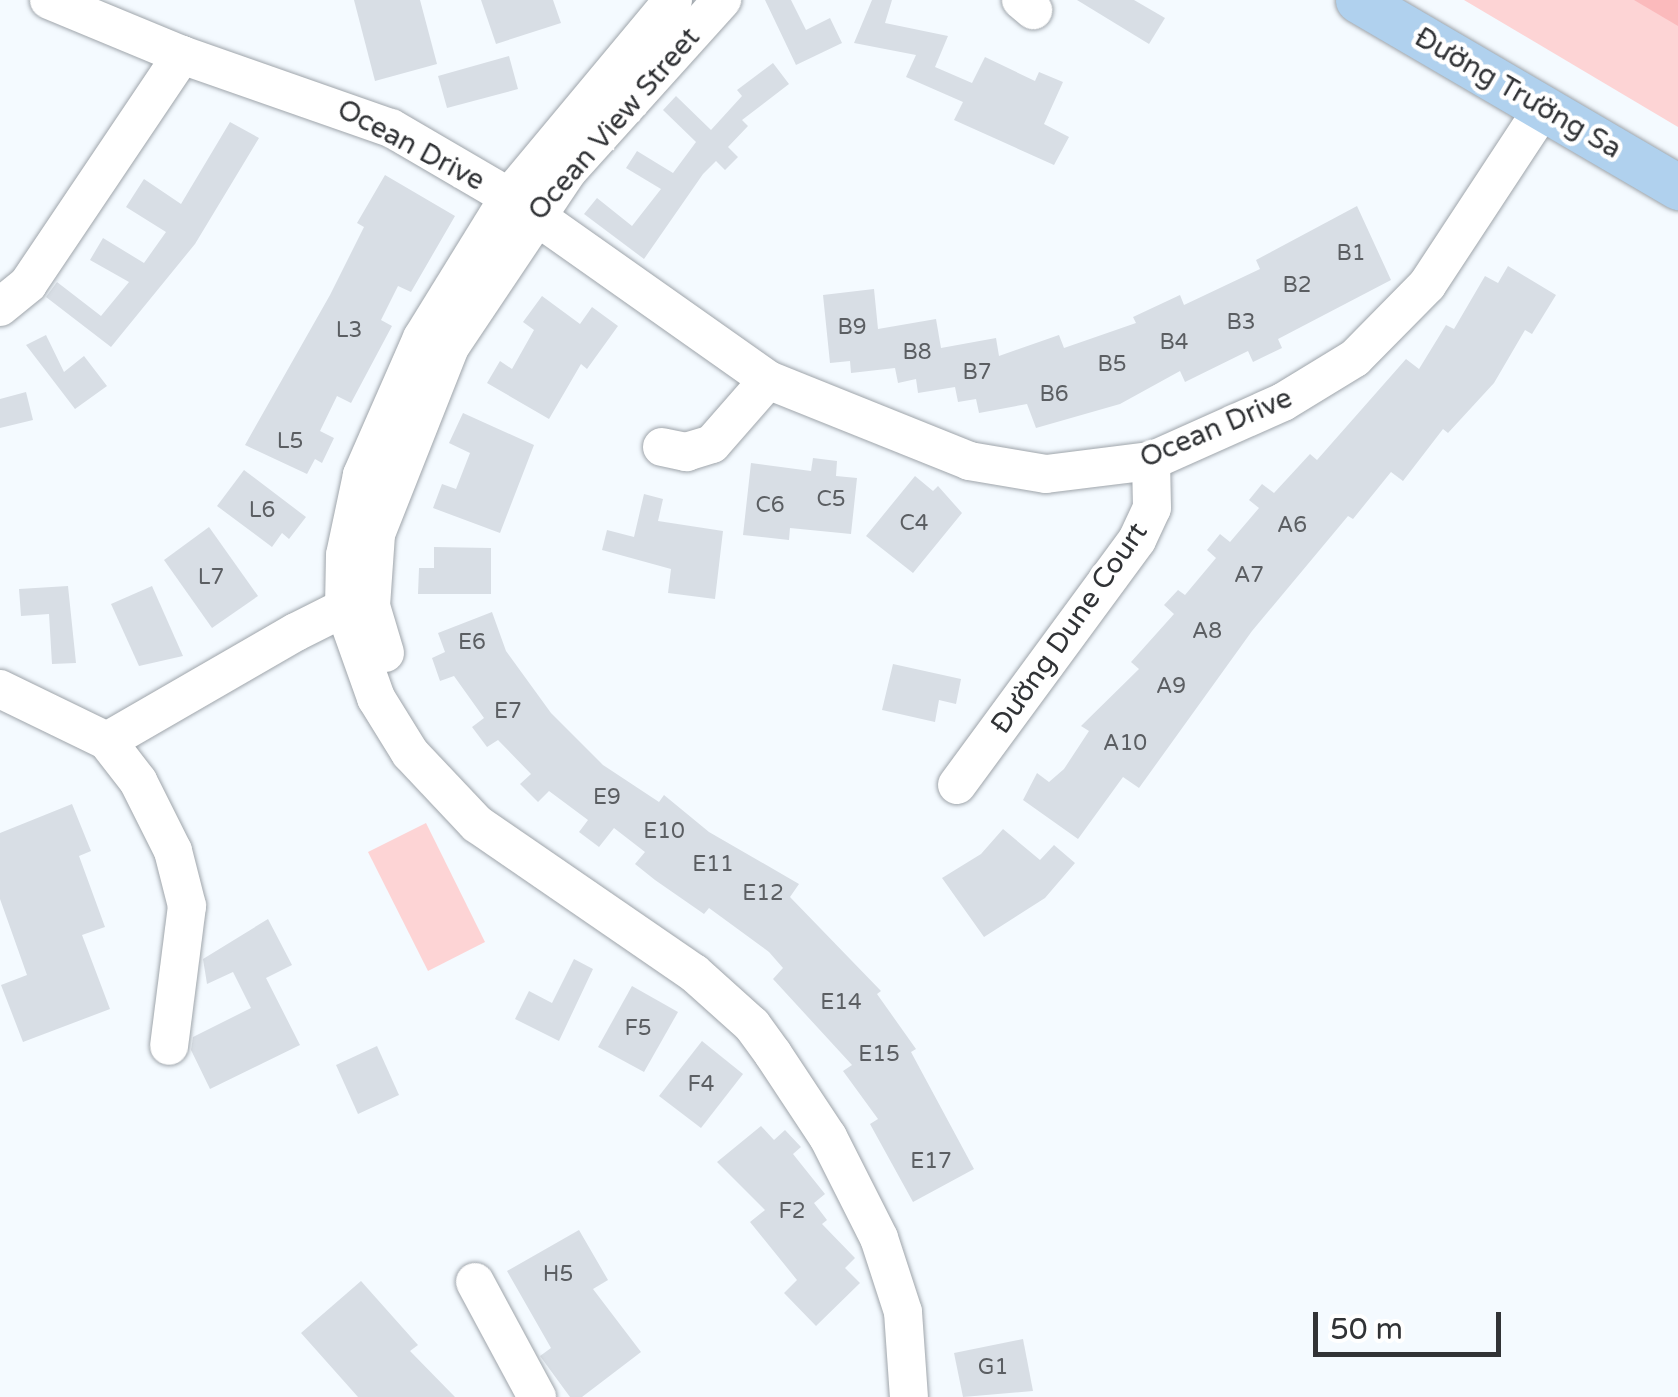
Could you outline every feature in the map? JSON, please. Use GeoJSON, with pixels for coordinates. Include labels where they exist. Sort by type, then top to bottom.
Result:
{"type":"FeatureCollection","features":[{"type":"Feature","properties":{"kind":"main road","name":"Đường Trường Sa"},"geometry":{"type":"LineString","coordinates":[[1358,0],[1678,187]]}},
{"type":"Feature","properties":{"kind":"street","name":"Ocean Drive"},"geometry":{"type":"LineString","coordinates":[[49,0],[104,12],[182,55],[351,110],[521,206],[768,380],[924,445],[1008,469],[1046,474],[1151,460],[1283,402],[1377,341],[1437,271],[1544,106]]}},
{"type":"Feature","properties":{"kind":"street","name":"Ocean View Street"},"geometry":{"type":"LineString","coordinates":[[673,0],[422,338],[362,475],[345,555],[376,698],[410,753],[502,844],[636,930],[752,1025],[828,1136],[879,1238],[903,1312],[909,1397]]}},
{"type":"Feature","properties":{"kind":"street","name":"Ocean View Street"},"geometry":{"type":"LineString","coordinates":[[521,206],[722,0]]}},
{"type":"Feature","properties":{"kind":"street"},"geometry":{"type":"LineString","coordinates":[[0,306],[28,284],[182,55]]}},
{"type":"Feature","properties":{"kind":"street"},"geometry":{"type":"LineString","coordinates":[[662,448],[686,452],[712,444],[768,380]]}},
{"type":"Feature","properties":{"kind":"street","name":"Đường Dune Court"},"geometry":{"type":"LineString","coordinates":[[957,785],[1137,540],[1152,508],[1151,460]]}},
{"type":"Feature","properties":{"kind":"street"},"geometry":{"type":"LineString","coordinates":[[108,741],[154,708],[357,607]]}},
{"type":"Feature","properties":{"kind":"street"},"geometry":{"type":"LineString","coordinates":[[0,689],[108,741],[138,782],[172,851],[186,906],[169,1046]]}},
{"type":"Feature","properties":{"kind":"street"},"geometry":{"type":"LineString","coordinates":[[475,1282],[537,1397]]}},
{"type":"Feature","properties":{"kind":"shaded area"},"geometry":{"type":"Polygon","coordinates":[[[1464,0],[1678,0],[1678,127],[1464,0]]]}},
{"type":"Feature","properties":{"kind":"shaded area"},"geometry":{"type":"Polygon","coordinates":[[[1634,0],[1678,0],[1678,26],[1634,0]]]}},
{"type":"Feature","properties":{"kind":"shaded area"},"geometry":{"type":"Polygon","coordinates":[[[426,823],[485,942],[428,971],[368,852],[426,823]]]}},
{"type":"Feature","properties":{"kind":"building"},"geometry":{"type":"Polygon","coordinates":[[[354,0],[420,0],[437,64],[375,81],[354,0]]]}},
{"type":"Feature","properties":{"kind":"building"},"geometry":{"type":"Polygon","coordinates":[[[481,0],[553,0],[561,23],[496,44],[481,0]]]}},
{"type":"Feature","properties":{"kind":"building"},"geometry":{"type":"Polygon","coordinates":[[[765,0],[791,0],[806,30],[830,18],[842,43],[796,65],[765,0]]]}},
{"type":"Feature","properties":{"kind":"building"},"geometry":{"type":"Polygon","coordinates":[[[872,0],[892,0],[885,23],[948,36],[935,67],[972,83],[985,57],[1035,81],[1039,72],[1063,82],[1044,124],[1069,137],[1054,165],[954,120],[963,102],[906,77],[916,55],[854,43],[872,0]]]}},
{"type":"Feature","properties":{"kind":"building"},"geometry":{"type":"Polygon","coordinates":[[[1077,0],[1134,0],[1165,18],[1149,44],[1077,0]]]}},
{"type":"Feature","properties":{"kind":"building"},"geometry":{"type":"Polygon","coordinates":[[[509,56],[518,89],[447,108],[438,76],[509,56]]]}},
{"type":"Feature","properties":{"kind":"building"},"geometry":{"type":"Polygon","coordinates":[[[773,63],[789,84],[742,120],[748,126],[728,147],[738,157],[725,170],[716,161],[703,174],[644,259],[584,214],[597,198],[632,226],[661,189],[626,168],[637,151],[673,173],[696,142],[663,110],[676,96],[711,130],[742,96],[737,90],[773,63]]]}},
{"type":"Feature","properties":{"kind":"building"},"geometry":{"type":"Polygon","coordinates":[[[230,122],[259,138],[195,244],[111,347],[46,297],[57,282],[101,316],[129,282],[90,260],[103,238],[144,263],[166,232],[126,207],[144,179],[181,204],[230,122]]]}},
{"type":"Feature","properties":{"kind":"building"},"geometry":{"type":"Polygon","coordinates":[[[385,175],[455,216],[411,292],[398,286],[381,320],[392,326],[351,403],[337,396],[320,431],[334,438],[322,463],[315,459],[307,474],[245,445],[330,295],[364,227],[357,223],[385,175]]]}},
{"type":"Feature","properties":{"kind":"building"},"geometry":{"type":"Polygon","coordinates":[[[1357,206],[1391,280],[1278,339],[1282,348],[1253,362],[1248,351],[1185,382],[1180,371],[1120,404],[1036,428],[1027,404],[979,413],[976,399],[958,402],[955,387],[918,393],[916,379],[898,383],[895,368],[851,373],[850,361],[830,363],[823,295],[874,289],[878,329],[936,319],[941,348],[996,338],[999,356],[1059,335],[1064,348],[1136,323],[1133,317],[1180,295],[1184,305],[1260,269],[1256,260],[1357,206]]]}},
{"type":"Feature","properties":{"kind":"building"},"geometry":{"type":"Polygon","coordinates":[[[1508,266],[1556,295],[1532,334],[1525,330],[1494,383],[1448,433],[1443,429],[1403,481],[1391,472],[1353,519],[1348,516],[1252,631],[1139,788],[1123,777],[1078,839],[1023,800],[1037,773],[1049,782],[1064,769],[1089,731],[1081,726],[1139,669],[1131,662],[1174,614],[1164,605],[1178,590],[1185,595],[1216,558],[1207,550],[1220,534],[1230,542],[1259,508],[1249,500],[1262,484],[1274,493],[1310,454],[1317,460],[1406,359],[1419,369],[1446,325],[1454,329],[1485,276],[1498,283],[1508,266]]]}},
{"type":"Feature","properties":{"kind":"building"},"geometry":{"type":"Polygon","coordinates":[[[542,296],[580,324],[592,307],[618,326],[587,369],[581,364],[549,419],[487,383],[500,361],[512,369],[534,330],[523,322],[542,296]]]}},
{"type":"Feature","properties":{"kind":"building"},"geometry":{"type":"Polygon","coordinates":[[[46,335],[64,372],[84,356],[107,386],[75,409],[26,345],[46,335]]]}},
{"type":"Feature","properties":{"kind":"building"},"geometry":{"type":"Polygon","coordinates":[[[26,392],[33,420],[0,428],[0,399],[26,392]]]}},
{"type":"Feature","properties":{"kind":"building"},"geometry":{"type":"Polygon","coordinates":[[[463,413],[534,445],[500,533],[433,508],[442,484],[456,489],[470,453],[449,443],[463,413]]]}},
{"type":"Feature","properties":{"kind":"building"},"geometry":{"type":"Polygon","coordinates":[[[813,458],[837,461],[836,476],[857,478],[851,534],[790,528],[789,540],[743,535],[751,463],[811,471],[813,458]]]}},
{"type":"Feature","properties":{"kind":"building"},"geometry":{"type":"Polygon","coordinates":[[[244,470],[306,517],[289,539],[282,533],[272,547],[217,506],[244,470]]]}},
{"type":"Feature","properties":{"kind":"building"},"geometry":{"type":"Polygon","coordinates":[[[915,476],[933,491],[938,486],[962,513],[913,573],[866,536],[915,476]]]}},
{"type":"Feature","properties":{"kind":"building"},"geometry":{"type":"Polygon","coordinates":[[[644,494],[663,499],[658,521],[723,531],[715,599],[668,593],[671,569],[602,550],[607,530],[634,537],[644,494]]]}},
{"type":"Feature","properties":{"kind":"building"},"geometry":{"type":"Polygon","coordinates":[[[209,527],[258,596],[212,628],[164,560],[209,527]]]}},
{"type":"Feature","properties":{"kind":"building"},"geometry":{"type":"Polygon","coordinates":[[[434,547],[491,548],[491,594],[418,594],[419,568],[434,568],[434,547]]]}},
{"type":"Feature","properties":{"kind":"building"},"geometry":{"type":"Polygon","coordinates":[[[68,586],[76,663],[52,664],[49,614],[21,616],[19,589],[68,586]]]}},
{"type":"Feature","properties":{"kind":"building"},"geometry":{"type":"Polygon","coordinates":[[[152,586],[183,656],[139,666],[111,604],[152,586]]]}},
{"type":"Feature","properties":{"kind":"building"},"geometry":{"type":"Polygon","coordinates":[[[492,612],[506,651],[551,713],[603,765],[659,802],[664,795],[709,832],[799,884],[790,897],[881,991],[877,994],[916,1049],[911,1052],[974,1169],[913,1202],[870,1124],[878,1119],[843,1071],[852,1065],[773,979],[783,968],[769,952],[709,908],[704,914],[635,864],[645,852],[614,828],[599,847],[579,832],[588,820],[549,791],[538,802],[520,784],[531,774],[498,740],[487,747],[472,727],[484,718],[454,676],[440,681],[432,658],[445,652],[438,633],[492,612]]]}},
{"type":"Feature","properties":{"kind":"building"},"geometry":{"type":"Polygon","coordinates":[[[893,664],[961,679],[956,704],[939,700],[935,722],[882,710],[893,664]]]}},
{"type":"Feature","properties":{"kind":"building"},"geometry":{"type":"Polygon","coordinates":[[[72,804],[91,851],[79,856],[105,927],[82,935],[110,1009],[23,1042],[1,985],[27,975],[0,899],[0,833],[72,804]]]}},
{"type":"Feature","properties":{"kind":"building"},"geometry":{"type":"Polygon","coordinates":[[[1003,829],[1040,860],[1054,845],[1075,863],[1045,898],[984,937],[942,878],[981,854],[1003,829]]]}},
{"type":"Feature","properties":{"kind":"building"},"geometry":{"type":"Polygon","coordinates":[[[268,919],[292,965],[266,978],[300,1045],[210,1089],[191,1050],[193,1037],[251,1008],[233,972],[207,984],[203,959],[268,919]]]}},
{"type":"Feature","properties":{"kind":"building"},"geometry":{"type":"Polygon","coordinates":[[[574,959],[593,969],[559,1041],[515,1019],[529,991],[552,1003],[574,959]]]}},
{"type":"Feature","properties":{"kind":"building"},"geometry":{"type":"Polygon","coordinates":[[[632,986],[678,1012],[644,1072],[598,1047],[632,986]]]}},
{"type":"Feature","properties":{"kind":"building"},"geometry":{"type":"Polygon","coordinates":[[[702,1041],[743,1074],[701,1128],[659,1096],[702,1041]]]}},
{"type":"Feature","properties":{"kind":"building"},"geometry":{"type":"Polygon","coordinates":[[[377,1046],[399,1095],[358,1114],[336,1065],[377,1046]]]}},
{"type":"Feature","properties":{"kind":"building"},"geometry":{"type":"Polygon","coordinates":[[[761,1126],[774,1140],[785,1130],[801,1147],[793,1154],[825,1194],[814,1203],[827,1220],[822,1224],[855,1258],[845,1268],[860,1283],[816,1326],[784,1293],[797,1280],[750,1222],[765,1210],[717,1162],[761,1126]]]}},
{"type":"Feature","properties":{"kind":"building"},"geometry":{"type":"Polygon","coordinates":[[[579,1230],[608,1280],[593,1289],[641,1352],[582,1397],[570,1397],[540,1356],[551,1348],[507,1271],[579,1230]]]}},
{"type":"Feature","properties":{"kind":"building"},"geometry":{"type":"Polygon","coordinates":[[[361,1281],[418,1345],[410,1351],[455,1397],[358,1397],[301,1333],[361,1281]]]}},
{"type":"Feature","properties":{"kind":"building"},"geometry":{"type":"Polygon","coordinates":[[[1023,1339],[1033,1391],[963,1397],[954,1353],[1023,1339]]]}}]}
